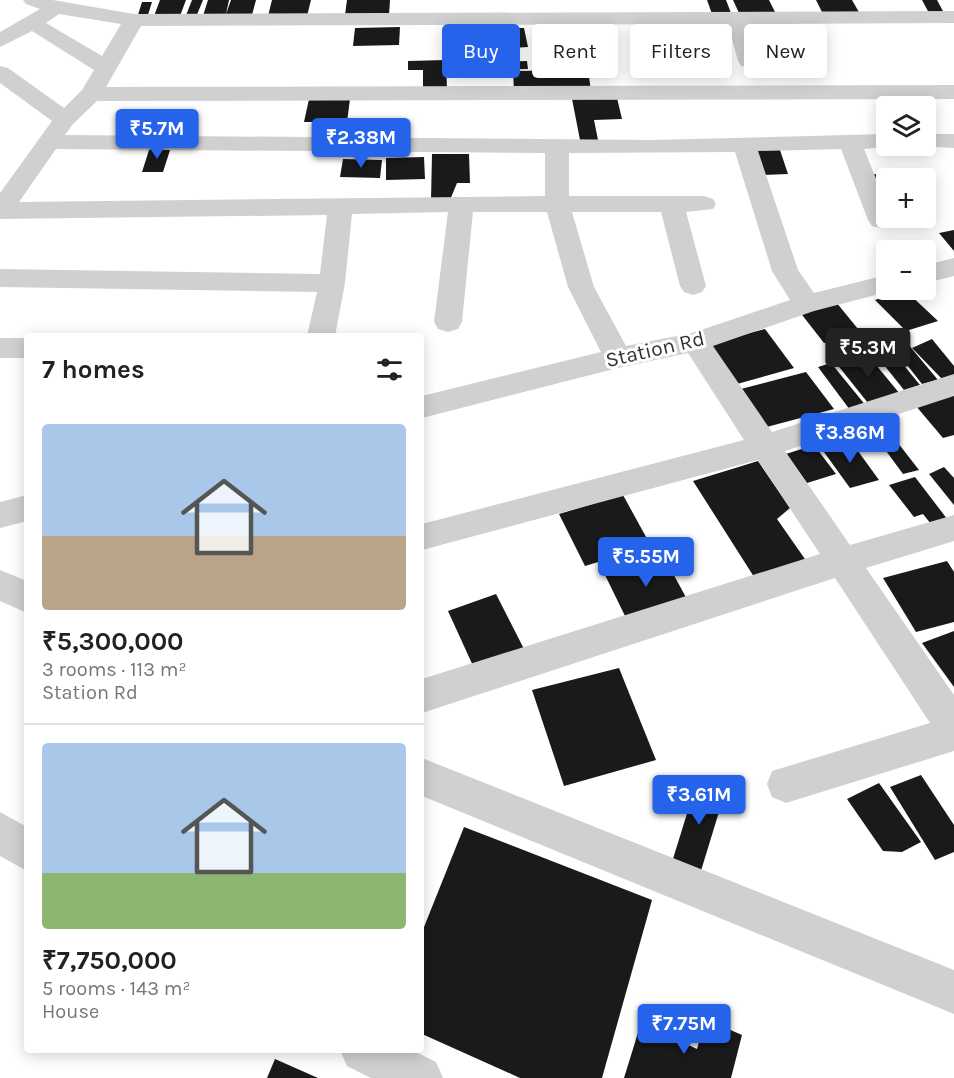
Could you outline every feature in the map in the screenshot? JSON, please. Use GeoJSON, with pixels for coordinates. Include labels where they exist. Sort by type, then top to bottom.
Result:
{"type":"FeatureCollection","features":[{"type":"Feature","properties":{"kind":"street"},"geometry":{"type":"LineString","coordinates":[[33,0],[57,8],[134,21],[954,17]]}},
{"type":"Feature","properties":{"kind":"street"},"geometry":{"type":"LineString","coordinates":[[0,41],[34,24],[57,8]]}},
{"type":"Feature","properties":{"kind":"street"},"geometry":{"type":"LineString","coordinates":[[737,18],[744,43]]}},
{"type":"Feature","properties":{"kind":"street"},"geometry":{"type":"LineString","coordinates":[[4,198],[65,118],[91,94],[134,21]]}},
{"type":"Feature","properties":{"kind":"street"},"geometry":{"type":"LineString","coordinates":[[34,24],[107,68]]}},
{"type":"Feature","properties":{"kind":"street"},"geometry":{"type":"LineString","coordinates":[[0,73],[65,118]]}},
{"type":"Feature","properties":{"kind":"street"},"geometry":{"type":"LineString","coordinates":[[91,94],[954,92]]}},
{"type":"Feature","properties":{"kind":"street"},"geometry":{"type":"LineString","coordinates":[[849,141],[876,208]]}},
{"type":"Feature","properties":{"kind":"street"},"geometry":{"type":"LineString","coordinates":[[47,142],[652,147],[876,141]]}},
{"type":"Feature","properties":{"kind":"street"},"geometry":{"type":"LineString","coordinates":[[936,141],[954,141]]}},
{"type":"Feature","properties":{"kind":"street"},"geometry":{"type":"LineString","coordinates":[[744,144],[784,271],[807,304]]}},
{"type":"Feature","properties":{"kind":"street"},"geometry":{"type":"LineString","coordinates":[[557,146],[557,204],[581,287],[618,358]]}},
{"type":"Feature","properties":{"kind":"street"},"geometry":{"type":"LineString","coordinates":[[4,198],[340,207],[461,204],[704,204]]}},
{"type":"Feature","properties":{"kind":"street"},"geometry":{"type":"LineString","coordinates":[[670,203],[693,286]]}},
{"type":"Feature","properties":{"kind":"street"},"geometry":{"type":"LineString","coordinates":[[448,322],[461,204]]}},
{"type":"Feature","properties":{"kind":"street"},"geometry":{"type":"LineString","coordinates":[[322,333],[332,283],[340,207]]}},
{"type":"Feature","properties":{"kind":"street"},"geometry":{"type":"LineString","coordinates":[[936,272],[954,267]]}},
{"type":"Feature","properties":{"kind":"street"},"geometry":{"type":"LineString","coordinates":[[0,278],[332,283]]}},
{"type":"Feature","properties":{"kind":"street","name":"Station Rd"},"geometry":{"type":"LineString","coordinates":[[424,406],[618,358],[695,342],[807,304],[876,287]]}},
{"type":"Feature","properties":{"kind":"street"},"geometry":{"type":"LineString","coordinates":[[695,342],[954,727]]}},
{"type":"Feature","properties":{"kind":"street"},"geometry":{"type":"LineString","coordinates":[[424,536],[765,446],[954,385]]}},
{"type":"Feature","properties":{"kind":"street"},"geometry":{"type":"LineString","coordinates":[[0,515],[24,509]]}},
{"type":"Feature","properties":{"kind":"street"},"geometry":{"type":"LineString","coordinates":[[424,695],[843,561],[954,528]]}},
{"type":"Feature","properties":{"kind":"street"},"geometry":{"type":"LineString","coordinates":[[0,584],[24,596]]}},
{"type":"Feature","properties":{"kind":"street"},"geometry":{"type":"LineString","coordinates":[[786,784],[954,733]]}},
{"type":"Feature","properties":{"kind":"street"},"geometry":{"type":"LineString","coordinates":[[424,778],[954,992]]}},
{"type":"Feature","properties":{"kind":"street"},"geometry":{"type":"LineString","coordinates":[[0,832],[24,849]]}},
{"type":"Feature","properties":{"kind":"street"},"geometry":{"type":"LineString","coordinates":[[369,1053],[420,1078]]}},
{"type":"Feature","properties":{"kind":"building"},"geometry":{"type":"Polygon","coordinates":[[[160,0],[186,0],[180,16],[154,16],[160,0]]]}},
{"type":"Feature","properties":{"kind":"building"},"geometry":{"type":"Polygon","coordinates":[[[192,0],[203,0],[196,17],[185,18],[192,0]]]}},
{"type":"Feature","properties":{"kind":"building"},"geometry":{"type":"Polygon","coordinates":[[[208,0],[229,0],[226,14],[231,0],[256,0],[252,15],[202,19],[208,0]]]}},
{"type":"Feature","properties":{"kind":"building"},"geometry":{"type":"Polygon","coordinates":[[[272,0],[311,0],[307,16],[268,16],[272,0]]]}},
{"type":"Feature","properties":{"kind":"building"},"geometry":{"type":"Polygon","coordinates":[[[347,0],[390,0],[389,15],[345,15],[347,0]]]}},
{"type":"Feature","properties":{"kind":"building"},"geometry":{"type":"Polygon","coordinates":[[[707,0],[726,0],[731,13],[712,14],[707,0]]]}},
{"type":"Feature","properties":{"kind":"building"},"geometry":{"type":"Polygon","coordinates":[[[733,0],[769,0],[775,12],[739,13],[733,0]]]}},
{"type":"Feature","properties":{"kind":"building"},"geometry":{"type":"Polygon","coordinates":[[[816,0],[852,0],[860,14],[824,16],[816,0]]]}},
{"type":"Feature","properties":{"kind":"building"},"geometry":{"type":"Polygon","coordinates":[[[922,0],[937,0],[944,13],[929,13],[922,0]]]}},
{"type":"Feature","properties":{"kind":"building"},"geometry":{"type":"Polygon","coordinates":[[[142,2],[152,2],[147,18],[137,18],[142,2]]]}},
{"type":"Feature","properties":{"kind":"building"},"geometry":{"type":"Polygon","coordinates":[[[400,27],[399,45],[353,46],[355,28],[400,27]]]}},
{"type":"Feature","properties":{"kind":"building"},"geometry":{"type":"Polygon","coordinates":[[[520,28],[524,28],[528,47],[520,47],[520,28]]]}},
{"type":"Feature","properties":{"kind":"building"},"geometry":{"type":"Polygon","coordinates":[[[442,60],[442,78],[447,78],[447,89],[423,90],[423,70],[408,70],[408,61],[442,60]]]}},
{"type":"Feature","properties":{"kind":"building"},"geometry":{"type":"Polygon","coordinates":[[[520,61],[527,61],[528,69],[520,69],[520,61]]]}},
{"type":"Feature","properties":{"kind":"building"},"geometry":{"type":"Polygon","coordinates":[[[520,71],[532,71],[532,78],[589,78],[591,91],[514,91],[513,78],[520,78],[520,71]]]}},
{"type":"Feature","properties":{"kind":"building"},"geometry":{"type":"Polygon","coordinates":[[[617,98],[622,119],[594,120],[598,140],[580,140],[572,99],[617,98]]]}},
{"type":"Feature","properties":{"kind":"building"},"geometry":{"type":"Polygon","coordinates":[[[309,99],[350,99],[347,122],[304,122],[309,99]]]}},
{"type":"Feature","properties":{"kind":"building"},"geometry":{"type":"Polygon","coordinates":[[[150,147],[171,147],[163,172],[142,172],[150,147]]]}},
{"type":"Feature","properties":{"kind":"building"},"geometry":{"type":"Polygon","coordinates":[[[756,150],[780,150],[788,174],[763,175],[756,150]]]}},
{"type":"Feature","properties":{"kind":"building"},"geometry":{"type":"Polygon","coordinates":[[[432,154],[469,154],[470,183],[457,183],[450,200],[431,200],[432,154]]]}},
{"type":"Feature","properties":{"kind":"building"},"geometry":{"type":"Polygon","coordinates":[[[424,157],[425,179],[386,180],[386,158],[424,157]]]}},
{"type":"Feature","properties":{"kind":"building"},"geometry":{"type":"Polygon","coordinates":[[[343,159],[382,160],[380,178],[340,177],[343,159]]]}},
{"type":"Feature","properties":{"kind":"building"},"geometry":{"type":"Polygon","coordinates":[[[869,174],[876,174],[876,194],[869,174]]]}},
{"type":"Feature","properties":{"kind":"building"},"geometry":{"type":"Polygon","coordinates":[[[954,230],[954,251],[939,233],[954,230]]]}},
{"type":"Feature","properties":{"kind":"building"},"geometry":{"type":"Polygon","coordinates":[[[875,300],[916,300],[938,321],[906,331],[875,300]]]}},
{"type":"Feature","properties":{"kind":"building"},"geometry":{"type":"Polygon","coordinates":[[[836,302],[867,340],[835,348],[830,342],[824,343],[799,311],[836,302]]]}},
{"type":"Feature","properties":{"kind":"building"},"geometry":{"type":"Polygon","coordinates":[[[765,329],[794,368],[737,384],[708,344],[765,329]]]}},
{"type":"Feature","properties":{"kind":"building"},"geometry":{"type":"Polygon","coordinates":[[[932,339],[954,366],[954,375],[942,379],[912,348],[932,339]]]}},
{"type":"Feature","properties":{"kind":"building"},"geometry":{"type":"Polygon","coordinates":[[[908,344],[938,380],[922,384],[893,347],[908,344]]]}},
{"type":"Feature","properties":{"kind":"building"},"geometry":{"type":"Polygon","coordinates":[[[892,351],[920,385],[904,390],[876,355],[892,351]]]}},
{"type":"Feature","properties":{"kind":"building"},"geometry":{"type":"Polygon","coordinates":[[[867,354],[900,394],[868,403],[836,363],[867,354]]]}},
{"type":"Feature","properties":{"kind":"building"},"geometry":{"type":"Polygon","coordinates":[[[831,363],[867,407],[850,410],[818,367],[831,363]]]}},
{"type":"Feature","properties":{"kind":"building"},"geometry":{"type":"Polygon","coordinates":[[[806,372],[834,409],[763,428],[737,390],[806,372]]]}},
{"type":"Feature","properties":{"kind":"building"},"geometry":{"type":"Polygon","coordinates":[[[954,395],[954,435],[943,438],[910,399],[954,395]]]}},
{"type":"Feature","properties":{"kind":"building"},"geometry":{"type":"Polygon","coordinates":[[[884,425],[919,470],[903,474],[870,429],[884,425]]]}},
{"type":"Feature","properties":{"kind":"building"},"geometry":{"type":"Polygon","coordinates":[[[850,440],[879,480],[850,488],[821,448],[850,440]]]}},
{"type":"Feature","properties":{"kind":"building"},"geometry":{"type":"Polygon","coordinates":[[[814,445],[836,474],[807,483],[786,454],[814,445]]]}},
{"type":"Feature","properties":{"kind":"building"},"geometry":{"type":"Polygon","coordinates":[[[758,461],[790,508],[777,519],[807,562],[756,580],[693,481],[758,461]]]}},
{"type":"Feature","properties":{"kind":"building"},"geometry":{"type":"Polygon","coordinates":[[[944,467],[954,478],[954,505],[929,474],[944,467]]]}},
{"type":"Feature","properties":{"kind":"building"},"geometry":{"type":"Polygon","coordinates":[[[915,477],[951,524],[935,529],[923,514],[914,517],[889,485],[915,477]]]}},
{"type":"Feature","properties":{"kind":"building"},"geometry":{"type":"Polygon","coordinates":[[[623,495],[651,546],[585,566],[559,514],[623,495]]]}},
{"type":"Feature","properties":{"kind":"building"},"geometry":{"type":"Polygon","coordinates":[[[664,557],[688,601],[627,620],[605,575],[664,557]]]}},
{"type":"Feature","properties":{"kind":"building"},"geometry":{"type":"Polygon","coordinates":[[[947,561],[954,572],[954,622],[916,632],[883,578],[947,561]]]}},
{"type":"Feature","properties":{"kind":"building"},"geometry":{"type":"Polygon","coordinates":[[[496,594],[524,649],[474,668],[448,611],[496,594]]]}},
{"type":"Feature","properties":{"kind":"building"},"geometry":{"type":"Polygon","coordinates":[[[954,631],[954,687],[922,643],[954,631]]]}},
{"type":"Feature","properties":{"kind":"building"},"geometry":{"type":"Polygon","coordinates":[[[619,668],[656,760],[564,786],[532,690],[619,668]]]}},
{"type":"Feature","properties":{"kind":"building"},"geometry":{"type":"Polygon","coordinates":[[[921,775],[954,825],[954,852],[935,860],[890,787],[921,775]]]}},
{"type":"Feature","properties":{"kind":"building"},"geometry":{"type":"Polygon","coordinates":[[[698,778],[726,789],[700,874],[672,862],[698,778]]]}},
{"type":"Feature","properties":{"kind":"building"},"geometry":{"type":"Polygon","coordinates":[[[879,783],[921,842],[902,852],[883,851],[847,799],[879,783]]]}},
{"type":"Feature","properties":{"kind":"building"},"geometry":{"type":"Polygon","coordinates":[[[464,827],[652,900],[602,1078],[520,1078],[424,1035],[424,927],[464,827]]]}},
{"type":"Feature","properties":{"kind":"building"},"geometry":{"type":"Polygon","coordinates":[[[705,1019],[742,1035],[731,1078],[624,1078],[641,1023],[697,1049],[705,1019]]]}},
{"type":"Feature","properties":{"kind":"building"},"geometry":{"type":"Polygon","coordinates":[[[275,1059],[318,1078],[267,1078],[275,1059]]]}}]}
